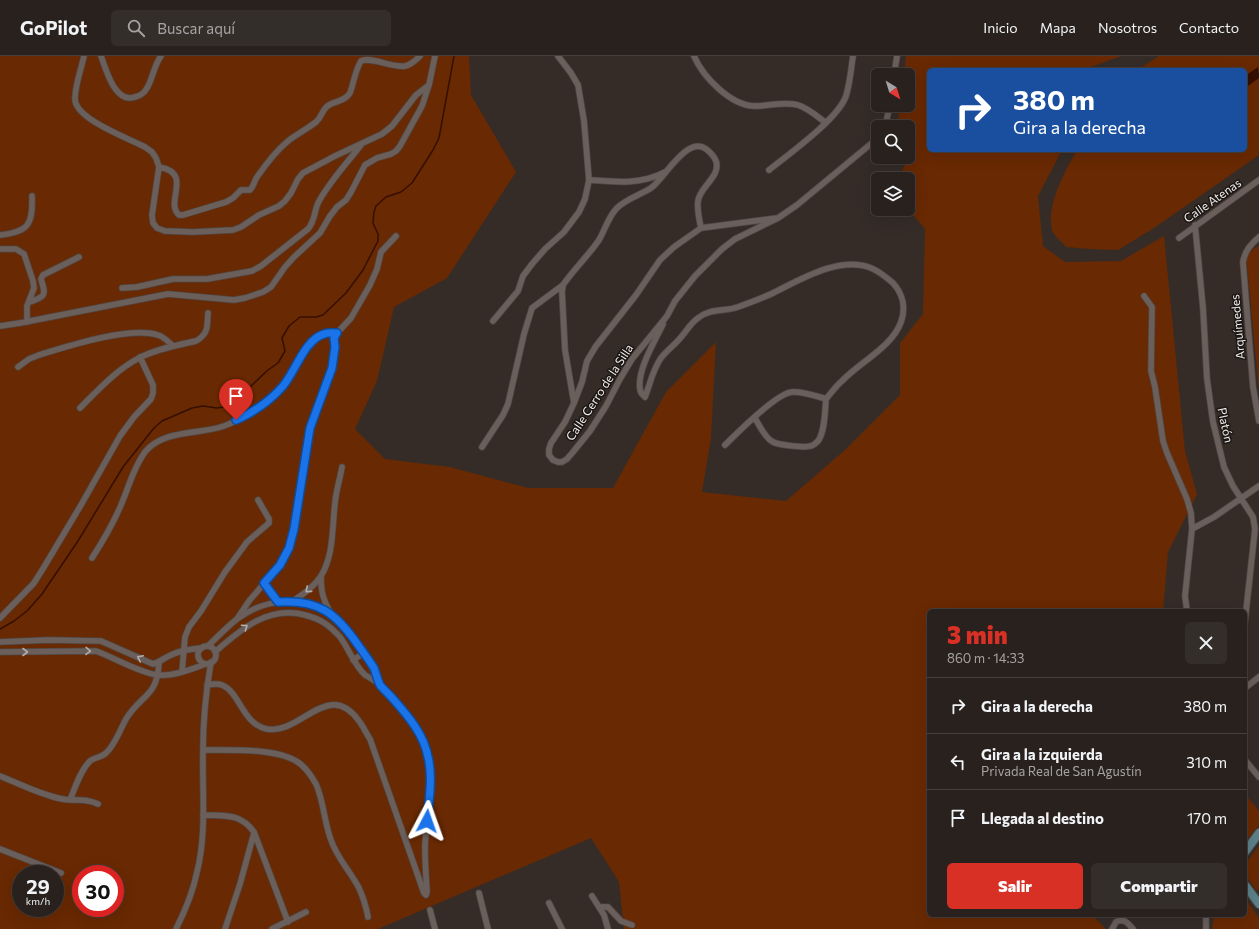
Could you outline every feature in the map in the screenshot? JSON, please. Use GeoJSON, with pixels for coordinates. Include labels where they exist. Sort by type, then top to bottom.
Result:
{"type":"FeatureCollection","features":[{"type":"Feature","properties":{"kind":"street"},"geometry":{"type":"LineString","coordinates":[[84,56],[75,100],[77,107],[90,120],[145,147],[156,158],[159,167],[152,223],[157,228],[165,232],[226,231],[241,227],[259,215],[279,206],[291,193],[294,185],[303,173],[382,134],[392,126],[416,95],[429,85]]}},
{"type":"Feature","properties":{"kind":"street"},"geometry":{"type":"LineString","coordinates":[[101,56],[110,82],[125,98],[133,98],[140,96],[147,88],[160,56]]}},
{"type":"Feature","properties":{"kind":"street"},"geometry":{"type":"LineString","coordinates":[[159,167],[171,171],[175,176],[177,188],[174,205],[175,210],[179,215],[184,215],[226,202],[233,198],[241,190],[250,190],[263,168],[287,142],[317,122],[328,106],[347,98],[362,60],[366,57],[373,57],[394,65],[404,66],[412,64],[420,56]]}},
{"type":"Feature","properties":{"kind":"street"},"geometry":{"type":"LineString","coordinates":[[0,326],[168,294],[234,300],[263,292],[270,287],[285,267],[320,233],[337,207],[346,200],[365,165],[377,158],[391,154],[400,146],[422,106],[429,85],[435,56]]}},
{"type":"Feature","properties":{"kind":"street"},"geometry":{"type":"LineString","coordinates":[[493,321],[518,290],[524,276],[532,264],[545,249],[564,232],[579,212],[589,180],[584,121],[578,85],[558,56]]}},
{"type":"Feature","properties":{"kind":"street"},"geometry":{"type":"LineString","coordinates":[[694,56],[698,65],[718,88],[740,103],[754,106],[787,103],[799,105],[826,123]]}},
{"type":"Feature","properties":{"kind":"street"},"geometry":{"type":"LineString","coordinates":[[769,170],[836,113],[846,97],[853,56]]}},
{"type":"Feature","properties":{"kind":"street"},"geometry":{"type":"LineString","coordinates":[[895,68],[897,56]]}},
{"type":"Feature","properties":{"kind":"street"},"geometry":{"type":"LineString","coordinates":[[122,288],[137,287],[173,279],[207,279],[252,271],[261,266],[308,229],[313,223],[318,204],[332,182],[363,143]]}},
{"type":"Feature","properties":{"kind":"street","name":"Calle Cerro de la Silla"},"geometry":{"type":"LineString","coordinates":[[701,228],[674,247],[660,260],[636,295],[596,346],[587,361],[582,382],[574,403],[565,422],[551,443],[549,455],[553,460],[562,462],[567,459],[590,431],[606,406],[632,359],[667,316],[675,301],[695,276],[722,249],[735,238],[778,218],[797,205],[871,144]]}},
{"type":"Feature","properties":{"kind":"street"},"geometry":{"type":"LineString","coordinates":[[482,447],[503,415],[508,404],[524,334],[532,308],[563,285],[598,241],[617,207],[652,188],[687,150],[696,147],[704,148],[711,153],[716,160],[717,166],[714,176],[701,192],[698,201],[701,228],[778,218]]}},
{"type":"Feature","properties":{"kind":"street"},"geometry":{"type":"LineString","coordinates":[[589,180],[624,182],[643,180],[658,176],[669,170]]}},
{"type":"Feature","properties":{"kind":"street","name":"Calle Atenas"},"geometry":{"type":"LineString","coordinates":[[1178,238],[1259,180]]}},
{"type":"Feature","properties":{"kind":"street"},"geometry":{"type":"LineString","coordinates":[[0,235],[13,234],[22,230],[28,224],[32,217],[32,196]]}},
{"type":"Feature","properties":{"kind":"street","name":"Platón"},"geometry":{"type":"LineString","coordinates":[[1195,225],[1203,308],[1207,379],[1212,416],[1224,467],[1233,486],[1252,518],[1255,529],[1246,609]]}},
{"type":"Feature","properties":{"kind":"street"},"geometry":{"type":"LineString","coordinates":[[237,619],[249,601],[280,565],[289,548],[294,529],[310,428],[332,368],[335,347],[334,338],[350,318],[370,285],[377,269],[381,252],[396,236]]}},
{"type":"Feature","properties":{"kind":"street","name":"Arquímedes"},"geometry":{"type":"LineString","coordinates":[[1259,237],[1250,245],[1242,262],[1253,387],[1259,421]]}},
{"type":"Feature","properties":{"kind":"street"},"geometry":{"type":"LineString","coordinates":[[0,249],[16,249],[24,254],[34,288],[26,310],[27,322]]}},
{"type":"Feature","properties":{"kind":"street"},"geometry":{"type":"LineString","coordinates":[[29,302],[40,299],[43,295],[44,290],[41,279],[43,275],[78,257]]}},
{"type":"Feature","properties":{"kind":"street"},"geometry":{"type":"LineString","coordinates":[[667,316],[641,375],[640,389],[645,397],[660,359],[691,324],[704,314],[713,310],[736,308],[770,294],[817,271],[835,266],[851,264],[870,268],[887,278],[897,288],[902,296],[904,310],[901,323],[892,339],[842,381],[826,399],[821,435],[817,442],[811,446],[805,447],[773,442],[768,438],[755,418]]}},
{"type":"Feature","properties":{"kind":"street"},"geometry":{"type":"LineString","coordinates":[[563,285],[562,292],[565,350],[574,403]]}},
{"type":"Feature","properties":{"kind":"street"},"geometry":{"type":"LineString","coordinates":[[1144,296],[1152,307],[1151,371],[1163,441],[1170,463],[1189,506],[1192,521],[1185,596],[1187,609]]}},
{"type":"Feature","properties":{"kind":"street"},"geometry":{"type":"LineString","coordinates":[[80,408],[122,368],[140,357],[202,338],[206,331],[208,313]]}},
{"type":"Feature","properties":{"kind":"street"},"geometry":{"type":"LineString","coordinates":[[18,367],[39,354],[111,336],[134,333],[158,335],[165,338],[173,346]]}},
{"type":"Feature","properties":{"kind":"street"},"geometry":{"type":"LineString","coordinates":[[92,558],[111,527],[122,503],[134,469],[146,452],[155,444],[167,438],[224,426],[254,411],[267,402],[284,385],[302,355],[311,344],[325,333],[337,333]]}},
{"type":"Feature","properties":{"kind":"street"},"geometry":{"type":"LineString","coordinates":[[0,618],[25,593],[41,572],[120,436],[134,417],[151,399],[153,385],[140,357]]}},
{"type":"Feature","properties":{"kind":"street"},"geometry":{"type":"LineString","coordinates":[[724,445],[783,394],[799,392],[826,399]]}},
{"type":"Feature","properties":{"kind":"street"},"geometry":{"type":"LineString","coordinates":[[293,601],[306,592],[321,576],[328,560],[332,539],[335,502],[342,467]]}},
{"type":"Feature","properties":{"kind":"street"},"geometry":{"type":"LineString","coordinates":[[1192,529],[1214,517],[1259,486]]}},
{"type":"Feature","properties":{"kind":"street"},"geometry":{"type":"LineString","coordinates":[[182,672],[185,636],[189,627],[246,542],[269,523],[270,519],[258,500]]}},
{"type":"Feature","properties":{"kind":"street"},"geometry":{"type":"LineString","coordinates":[[321,576],[321,589],[324,602],[330,612],[350,633],[374,668],[380,685]]}},
{"type":"Feature","properties":{"kind":"street"},"geometry":{"type":"LineString","coordinates":[[264,583],[278,602]]}},
{"type":"Feature","properties":{"kind":"street"},"geometry":{"type":"LineString","coordinates":[[208,663],[200,661],[198,655],[200,650],[237,619],[250,611],[265,605],[293,601],[311,604],[330,612]]}},
{"type":"Feature","properties":{"kind":"street"},"geometry":{"type":"LineString","coordinates":[[207,684],[215,683],[228,689],[245,713],[256,724],[274,730],[284,728],[319,708],[328,705],[337,705],[351,712],[359,720],[370,739],[424,893],[426,894],[425,847],[430,781],[428,757],[422,737],[408,715],[380,685],[364,674],[353,660],[341,639],[330,626],[317,618],[297,612],[281,612],[266,616],[247,626],[215,652]]}},
{"type":"Feature","properties":{"kind":"street"},"geometry":{"type":"LineString","coordinates":[[341,639],[350,633]]}},
{"type":"Feature","properties":{"kind":"street"},"geometry":{"type":"LineString","coordinates":[[0,642],[48,640],[101,641],[153,664],[183,650],[205,647],[213,649],[215,652]]}},
{"type":"Feature","properties":{"kind":"street"},"geometry":{"type":"LineString","coordinates":[[48,640],[49,651]]}},
{"type":"Feature","properties":{"kind":"street"},"geometry":{"type":"LineString","coordinates":[[110,656],[114,651],[114,646]]}},
{"type":"Feature","properties":{"kind":"street"},"geometry":{"type":"LineString","coordinates":[[0,652],[96,651],[140,670],[158,675],[182,672],[208,663],[215,658],[215,652]]}},
{"type":"Feature","properties":{"kind":"street"},"geometry":{"type":"LineString","coordinates":[[353,660],[364,654]]}},
{"type":"Feature","properties":{"kind":"street"},"geometry":{"type":"LineString","coordinates":[[70,800],[83,771],[89,762],[101,757],[108,750],[127,717],[148,696],[155,686],[159,662]]}},
{"type":"Feature","properties":{"kind":"street"},"geometry":{"type":"LineString","coordinates":[[176,929],[186,910],[197,872],[202,838],[204,815],[203,750],[208,663]]}},
{"type":"Feature","properties":{"kind":"street"},"geometry":{"type":"LineString","coordinates":[[1247,686],[1259,677]]}},
{"type":"Feature","properties":{"kind":"street"},"geometry":{"type":"LineString","coordinates":[[203,750],[240,750],[281,755],[296,762],[307,770],[316,784],[331,840],[341,861],[358,887],[365,903],[368,917]]}},
{"type":"Feature","properties":{"kind":"street"},"geometry":{"type":"LineString","coordinates":[[1247,762],[1259,777]]}},
{"type":"Feature","properties":{"kind":"street"},"geometry":{"type":"LineString","coordinates":[[0,776],[64,800],[90,800],[98,804]]}},
{"type":"Feature","properties":{"kind":"street"},"geometry":{"type":"LineString","coordinates":[[204,815],[240,818],[248,824],[254,832],[288,922]]}},
{"type":"Feature","properties":{"kind":"street"},"geometry":{"type":"LineString","coordinates":[[225,929],[240,884],[254,832]]}},
{"type":"Feature","properties":{"kind":"street"},"geometry":{"type":"LineString","coordinates":[[1247,849],[1259,833]]}},
{"type":"Feature","properties":{"kind":"street"},"geometry":{"type":"LineString","coordinates":[[0,849],[41,865]]}},
{"type":"Feature","properties":{"kind":"street"},"geometry":{"type":"LineString","coordinates":[[1247,889],[1259,904]]}},
{"type":"Feature","properties":{"kind":"street"},"geometry":{"type":"LineString","coordinates":[[479,893],[488,929]]}},
{"type":"Feature","properties":{"kind":"street"},"geometry":{"type":"LineString","coordinates":[[592,896],[604,915],[608,929]]}},
{"type":"Feature","properties":{"kind":"street"},"geometry":{"type":"LineString","coordinates":[[549,903],[562,929]]}},
{"type":"Feature","properties":{"kind":"street"},"geometry":{"type":"LineString","coordinates":[[600,907],[608,908],[621,921],[632,925]]}},
{"type":"Feature","properties":{"kind":"street"},"geometry":{"type":"LineString","coordinates":[[430,910],[435,929]]}},
{"type":"Feature","properties":{"kind":"street"},"geometry":{"type":"LineString","coordinates":[[272,929],[306,912]]}},
{"type":"Feature","properties":{"kind":"street"},"geometry":{"type":"LineString","coordinates":[[1206,917],[1206,929]]}},
{"type":"Feature","properties":{"kind":"street"},"geometry":{"type":"LineString","coordinates":[[1112,929],[1116,922],[1120,920],[1124,920],[1133,929]]}},
{"type":"Feature","properties":{"kind":"shaded area"},"geometry":{"type":"Polygon","coordinates":[[[0,56],[469,56],[471,95],[516,172],[447,278],[394,307],[377,381],[355,429],[385,459],[450,467],[528,488],[613,488],[666,392],[716,342],[711,438],[702,492],[786,501],[845,450],[900,395],[900,343],[923,314],[925,229],[914,216],[915,172],[902,172],[906,164],[915,164],[915,120],[898,120],[899,112],[915,112],[915,68],[905,68],[906,56],[1121,56],[1088,68],[927,68],[927,152],[1061,152],[1038,196],[1043,246],[1065,262],[1121,261],[1164,236],[1185,451],[1197,494],[1168,552],[1163,609],[927,609],[927,917],[1094,917],[1106,929],[624,929],[619,882],[591,838],[378,929],[0,929],[0,56]]]}},
{"type":"Feature","properties":{"kind":"shaded area"},"geometry":{"type":"Polygon","coordinates":[[[1159,56],[1259,56],[1259,155],[1154,228],[1118,250],[1066,247],[1056,237],[1052,230],[1052,210],[1054,199],[1062,178],[1076,152],[1247,152],[1247,68],[1140,68],[1159,56]]]}},
{"type":"Feature","properties":{"kind":"shaded area"},"geometry":{"type":"Polygon","coordinates":[[[1258,67],[1259,78],[1247,87],[1247,75],[1258,67]]]}},
{"type":"Feature","properties":{"kind":"shaded area"},"geometry":{"type":"Polygon","coordinates":[[[1259,245],[1259,390],[1246,255],[1259,245]]]}},
{"type":"Feature","properties":{"kind":"shaded area"},"geometry":{"type":"Polygon","coordinates":[[[1247,796],[1259,811],[1259,825],[1247,840],[1247,796]]]}},
{"type":"Feature","properties":{"kind":"shaded area"},"geometry":{"type":"Polygon","coordinates":[[[1259,846],[1259,889],[1257,891],[1247,877],[1247,862],[1259,846]]]}},
{"type":"Feature","properties":{"kind":"shaded area"},"geometry":{"type":"Polygon","coordinates":[[[1247,901],[1259,918],[1259,929],[1212,929],[1214,917],[1247,917],[1247,901]]]}},
{"type":"Feature","properties":{"kind":"waterway"},"geometry":{"type":"LineString","coordinates":[[0,629],[27,611],[42,594],[78,541],[123,467],[154,428],[162,421],[192,408],[203,406],[217,408],[224,407],[236,400],[268,370],[278,363],[285,351],[282,338],[289,326],[300,317],[316,317],[323,315],[346,293],[363,270],[378,241],[378,234],[373,223],[376,206],[386,197],[401,192],[412,183],[439,138],[454,56]]}},
{"type":"Feature","properties":{"kind":"route"},"geometry":{"type":"LineString","coordinates":[[236,420],[267,402],[284,385],[302,355],[319,337],[325,333],[337,333],[334,338],[335,347],[332,368],[310,428],[294,529],[289,548],[280,565],[264,583],[278,602],[293,601],[311,604],[330,612],[350,633],[374,668],[380,685],[408,715],[422,737],[428,757],[430,781],[427,821]]}}]}
